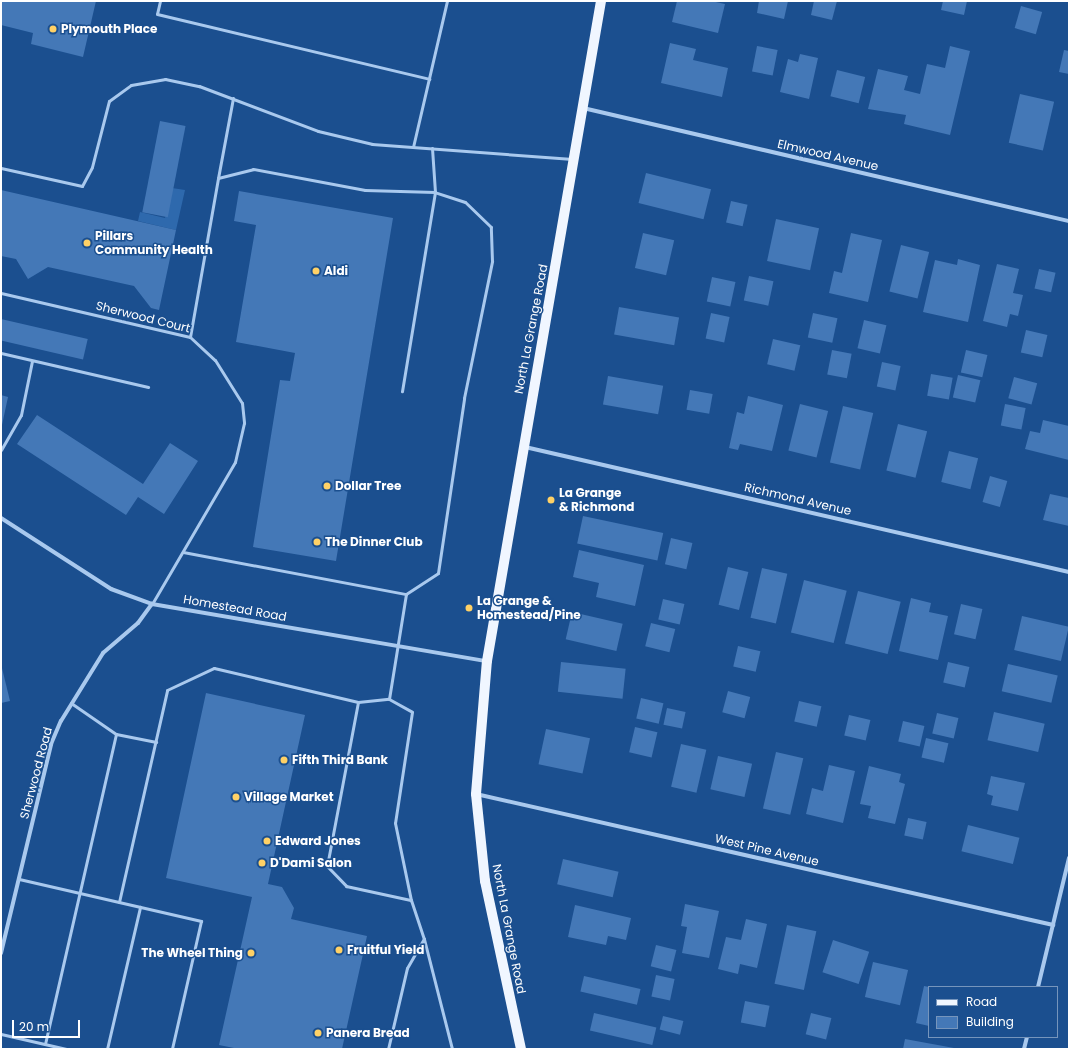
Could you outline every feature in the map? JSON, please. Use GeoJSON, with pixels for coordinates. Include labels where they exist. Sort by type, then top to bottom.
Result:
{"type":"FeatureCollection","features":[{"type":"Feature","properties":{"kind":"main road","name":"North La Grange Road"},"geometry":{"type":"LineString","coordinates":[[520,1049],[485,881],[476,794],[487,661],[522,446],[575,160],[601,1]]}},
{"type":"Feature","properties":{"kind":"street","name":"Elmwood Avenue"},"geometry":{"type":"LineString","coordinates":[[583,108],[1069,221]]}},
{"type":"Feature","properties":{"kind":"street","name":"Richmond Avenue"},"geometry":{"type":"LineString","coordinates":[[522,446],[1069,572]]}},
{"type":"Feature","properties":{"kind":"street","name":"Homestead Road"},"geometry":{"type":"LineString","coordinates":[[1,518],[111,589],[152,604],[487,661]]}},
{"type":"Feature","properties":{"kind":"street","name":"Sherwood Road"},"geometry":{"type":"LineString","coordinates":[[1,953],[51,744],[71,704],[103,653],[138,622],[152,604]]}},
{"type":"Feature","properties":{"kind":"street","name":"West Pine Avenue"},"geometry":{"type":"LineString","coordinates":[[476,794],[1053,925]]}},
{"type":"Feature","properties":{"kind":"street"},"geometry":{"type":"LineString","coordinates":[[1038,986],[1069,858]]}},
{"type":"Feature","properties":{"kind":"street"},"geometry":{"type":"LineString","coordinates":[[1024,1049],[1027,1038]]}},
{"type":"Feature","properties":{"kind":"lane"},"geometry":{"type":"LineString","coordinates":[[160,1],[157,14],[429,79]]}},
{"type":"Feature","properties":{"kind":"lane"},"geometry":{"type":"LineString","coordinates":[[413,147],[447,1]]}},
{"type":"Feature","properties":{"kind":"lane"},"geometry":{"type":"LineString","coordinates":[[1,168],[82,186],[92,167],[109,101],[131,85],[165,79],[233,98],[318,131],[372,144],[575,160]]}},
{"type":"Feature","properties":{"kind":"lane"},"geometry":{"type":"LineString","coordinates":[[190,337],[233,98]]}},
{"type":"Feature","properties":{"kind":"lane"},"geometry":{"type":"LineString","coordinates":[[402,391],[435,192],[432,148]]}},
{"type":"Feature","properties":{"kind":"lane"},"geometry":{"type":"LineString","coordinates":[[183,552],[406,594],[438,574],[464,398],[492,261],[491,228],[465,202],[435,192],[365,190],[253,169],[218,178]]}},
{"type":"Feature","properties":{"kind":"lane","name":"Sherwood Court"},"geometry":{"type":"LineString","coordinates":[[1,293],[190,337],[215,360],[234,386],[242,403],[244,423],[235,462],[152,604]]}},
{"type":"Feature","properties":{"kind":"lane"},"geometry":{"type":"LineString","coordinates":[[1,353],[148,387]]}},
{"type":"Feature","properties":{"kind":"lane"},"geometry":{"type":"LineString","coordinates":[[1,450],[21,415],[32,361]]}},
{"type":"Feature","properties":{"kind":"lane"},"geometry":{"type":"LineString","coordinates":[[389,699],[406,594]]}},
{"type":"Feature","properties":{"kind":"lane"},"geometry":{"type":"LineString","coordinates":[[119,902],[167,690],[214,668],[358,702],[389,699],[412,712],[395,823],[410,900],[424,939],[452,1049]]}},
{"type":"Feature","properties":{"kind":"lane"},"geometry":{"type":"LineString","coordinates":[[358,702],[327,866],[346,886],[410,900]]}},
{"type":"Feature","properties":{"kind":"lane"},"geometry":{"type":"LineString","coordinates":[[71,704],[116,734],[156,742]]}},
{"type":"Feature","properties":{"kind":"lane"},"geometry":{"type":"LineString","coordinates":[[45,1044],[116,734]]}},
{"type":"Feature","properties":{"kind":"lane"},"geometry":{"type":"LineString","coordinates":[[19,879],[201,921],[172,1049]]}},
{"type":"Feature","properties":{"kind":"lane"},"geometry":{"type":"LineString","coordinates":[[107,1049],[140,907]]}},
{"type":"Feature","properties":{"kind":"lane"},"geometry":{"type":"LineString","coordinates":[[388,1049],[407,968],[424,939]]}},
{"type":"Feature","properties":{"kind":"lane"},"geometry":{"type":"LineString","coordinates":[[1,1034],[66,1049]]}},
{"type":"Feature","properties":{"kind":"shaded area"},"geometry":{"type":"Polygon","coordinates":[[[172,188],[185,190],[176,230],[138,221],[140,212],[165,218],[172,188]]]}},
{"type":"Feature","properties":{"kind":"building","name":"Plymouth Place"},"geometry":{"type":"Polygon","coordinates":[[[1,1],[96,1],[83,57],[31,44],[33,33],[1,25],[1,1]]]}},
{"type":"Feature","properties":{"kind":"building"},"geometry":{"type":"Polygon","coordinates":[[[677,1],[711,1],[725,4],[718,33],[672,22],[677,1]]]}},
{"type":"Feature","properties":{"kind":"building"},"geometry":{"type":"Polygon","coordinates":[[[759,1],[788,1],[784,19],[757,13],[759,1]]]}},
{"type":"Feature","properties":{"kind":"building"},"geometry":{"type":"Polygon","coordinates":[[[814,1],[837,1],[832,20],[811,15],[814,1]]]}},
{"type":"Feature","properties":{"kind":"building"},"geometry":{"type":"Polygon","coordinates":[[[943,1],[967,1],[964,15],[941,10],[943,1]]]}},
{"type":"Feature","properties":{"kind":"building"},"geometry":{"type":"Polygon","coordinates":[[[1021,6],[1042,12],[1036,34],[1015,28],[1021,6]]]}},
{"type":"Feature","properties":{"kind":"building"},"geometry":{"type":"Polygon","coordinates":[[[670,43],[696,49],[693,60],[728,68],[722,97],[661,83],[670,43]]]}},
{"type":"Feature","properties":{"kind":"building"},"geometry":{"type":"Polygon","coordinates":[[[757,46],[778,50],[773,76],[752,72],[757,46]]]}},
{"type":"Feature","properties":{"kind":"building"},"geometry":{"type":"Polygon","coordinates":[[[950,46],[970,51],[950,135],[904,124],[906,115],[868,109],[878,69],[908,76],[904,90],[920,94],[927,64],[945,68],[950,46]]]}},
{"type":"Feature","properties":{"kind":"building"},"geometry":{"type":"Polygon","coordinates":[[[1064,50],[1069,51],[1069,74],[1059,72],[1064,50]]]}},
{"type":"Feature","properties":{"kind":"building"},"geometry":{"type":"Polygon","coordinates":[[[800,54],[818,58],[809,99],[780,92],[788,59],[798,62],[800,54]]]}},
{"type":"Feature","properties":{"kind":"building"},"geometry":{"type":"Polygon","coordinates":[[[837,70],[865,77],[859,103],[830,96],[837,70]]]}},
{"type":"Feature","properties":{"kind":"building"},"geometry":{"type":"Polygon","coordinates":[[[1020,94],[1054,102],[1043,151],[1009,143],[1020,94]]]}},
{"type":"Feature","properties":{"kind":"building"},"geometry":{"type":"Polygon","coordinates":[[[160,121],[186,126],[168,217],[142,212],[160,121]]]}},
{"type":"Feature","properties":{"kind":"building"},"geometry":{"type":"Polygon","coordinates":[[[646,173],[711,189],[704,219],[639,203],[646,173]]]}},
{"type":"Feature","properties":{"kind":"building","name":"Pillars Community Health"},"geometry":{"type":"Polygon","coordinates":[[[1,190],[176,230],[159,310],[151,308],[134,286],[48,267],[28,279],[16,259],[1,256],[1,190]]]}},
{"type":"Feature","properties":{"kind":"building"},"geometry":{"type":"Polygon","coordinates":[[[239,191],[393,218],[336,561],[253,547],[280,380],[290,381],[295,353],[236,342],[256,225],[234,221],[239,191]]]}},
{"type":"Feature","properties":{"kind":"building"},"geometry":{"type":"Polygon","coordinates":[[[731,201],[748,205],[743,226],[726,222],[731,201]]]}},
{"type":"Feature","properties":{"kind":"building"},"geometry":{"type":"Polygon","coordinates":[[[776,219],[819,228],[810,270],[767,261],[776,219]]]}},
{"type":"Feature","properties":{"kind":"building"},"geometry":{"type":"Polygon","coordinates":[[[643,233],[674,240],[666,275],[635,268],[643,233]]]}},
{"type":"Feature","properties":{"kind":"building"},"geometry":{"type":"Polygon","coordinates":[[[851,233],[882,240],[868,302],[829,293],[834,271],[842,273],[851,233]]]}},
{"type":"Feature","properties":{"kind":"building"},"geometry":{"type":"Polygon","coordinates":[[[901,245],[929,252],[918,299],[889,292],[901,245]]]}},
{"type":"Feature","properties":{"kind":"building"},"geometry":{"type":"Polygon","coordinates":[[[958,259],[980,265],[968,322],[923,312],[935,260],[957,265],[958,259]]]}},
{"type":"Feature","properties":{"kind":"building"},"geometry":{"type":"Polygon","coordinates":[[[997,264],[1019,269],[1013,293],[1023,295],[1018,316],[1010,314],[1007,327],[983,321],[997,264]]]}},
{"type":"Feature","properties":{"kind":"building"},"geometry":{"type":"Polygon","coordinates":[[[1039,269],[1056,273],[1051,292],[1035,288],[1039,269]]]}},
{"type":"Feature","properties":{"kind":"building"},"geometry":{"type":"Polygon","coordinates":[[[749,276],[773,281],[768,306],[744,300],[749,276]]]}},
{"type":"Feature","properties":{"kind":"building"},"geometry":{"type":"Polygon","coordinates":[[[712,277],[735,282],[730,306],[707,301],[712,277]]]}},
{"type":"Feature","properties":{"kind":"building"},"geometry":{"type":"Polygon","coordinates":[[[619,307],[679,318],[674,345],[614,335],[619,307]]]}},
{"type":"Feature","properties":{"kind":"building"},"geometry":{"type":"Polygon","coordinates":[[[711,313],[730,317],[724,342],[706,338],[711,313]]]}},
{"type":"Feature","properties":{"kind":"building"},"geometry":{"type":"Polygon","coordinates":[[[813,313],[837,318],[832,343],[808,337],[813,313]]]}},
{"type":"Feature","properties":{"kind":"building"},"geometry":{"type":"Polygon","coordinates":[[[1,319],[88,339],[83,359],[1,341],[1,319]]]}},
{"type":"Feature","properties":{"kind":"building"},"geometry":{"type":"Polygon","coordinates":[[[864,320],[886,325],[880,353],[857,348],[864,320]]]}},
{"type":"Feature","properties":{"kind":"building"},"geometry":{"type":"Polygon","coordinates":[[[1026,330],[1047,335],[1042,357],[1021,352],[1026,330]]]}},
{"type":"Feature","properties":{"kind":"building"},"geometry":{"type":"Polygon","coordinates":[[[773,339],[800,345],[794,371],[767,364],[773,339]]]}},
{"type":"Feature","properties":{"kind":"building"},"geometry":{"type":"Polygon","coordinates":[[[832,350],[852,354],[847,378],[827,375],[832,350]]]}},
{"type":"Feature","properties":{"kind":"building"},"geometry":{"type":"Polygon","coordinates":[[[966,350],[987,355],[982,377],[961,372],[966,350]]]}},
{"type":"Feature","properties":{"kind":"building"},"geometry":{"type":"Polygon","coordinates":[[[882,362],[901,366],[895,390],[877,386],[882,362]]]}},
{"type":"Feature","properties":{"kind":"building"},"geometry":{"type":"Polygon","coordinates":[[[931,374],[953,378],[949,399],[927,396],[931,374]]]}},
{"type":"Feature","properties":{"kind":"building"},"geometry":{"type":"Polygon","coordinates":[[[958,375],[980,380],[975,403],[953,397],[958,375]]]}},
{"type":"Feature","properties":{"kind":"building"},"geometry":{"type":"Polygon","coordinates":[[[608,376],[663,386],[658,414],[603,405],[608,376]]]}},
{"type":"Feature","properties":{"kind":"building"},"geometry":{"type":"Polygon","coordinates":[[[1014,377],[1037,383],[1031,404],[1008,398],[1014,377]]]}},
{"type":"Feature","properties":{"kind":"building"},"geometry":{"type":"Polygon","coordinates":[[[690,390],[713,394],[709,414],[687,410],[690,390]]]}},
{"type":"Feature","properties":{"kind":"building"},"geometry":{"type":"Polygon","coordinates":[[[1,395],[8,397],[2,425],[1,425],[1,395]]]}},
{"type":"Feature","properties":{"kind":"building"},"geometry":{"type":"Polygon","coordinates":[[[748,396],[783,405],[772,451],[740,444],[738,450],[729,448],[737,412],[744,414],[748,396]]]}},
{"type":"Feature","properties":{"kind":"building"},"geometry":{"type":"Polygon","coordinates":[[[800,404],[828,411],[817,458],[788,451],[800,404]]]}},
{"type":"Feature","properties":{"kind":"building"},"geometry":{"type":"Polygon","coordinates":[[[1005,404],[1026,408],[1021,430],[1001,426],[1005,404]]]}},
{"type":"Feature","properties":{"kind":"building"},"geometry":{"type":"Polygon","coordinates":[[[843,406],[873,413],[860,469],[830,463],[843,406]]]}},
{"type":"Feature","properties":{"kind":"building"},"geometry":{"type":"Polygon","coordinates":[[[37,415],[143,484],[170,443],[198,461],[164,514],[138,497],[126,515],[17,444],[37,415]]]}},
{"type":"Feature","properties":{"kind":"building"},"geometry":{"type":"Polygon","coordinates":[[[1043,420],[1069,426],[1069,460],[1025,449],[1030,431],[1040,433],[1043,420]]]}},
{"type":"Feature","properties":{"kind":"building"},"geometry":{"type":"Polygon","coordinates":[[[898,424],[927,431],[915,478],[886,471],[898,424]]]}},
{"type":"Feature","properties":{"kind":"building"},"geometry":{"type":"Polygon","coordinates":[[[949,451],[978,458],[970,489],[941,482],[949,451]]]}},
{"type":"Feature","properties":{"kind":"building"},"geometry":{"type":"Polygon","coordinates":[[[990,476],[1007,481],[1000,507],[983,502],[990,476]]]}},
{"type":"Feature","properties":{"kind":"building"},"geometry":{"type":"Polygon","coordinates":[[[1050,494],[1069,498],[1069,526],[1043,520],[1050,494]]]}},
{"type":"Feature","properties":{"kind":"building"},"geometry":{"type":"Polygon","coordinates":[[[583,516],[663,533],[657,560],[577,543],[583,516]]]}},
{"type":"Feature","properties":{"kind":"building"},"geometry":{"type":"Polygon","coordinates":[[[671,538],[692,543],[686,569],[665,564],[671,538]]]}},
{"type":"Feature","properties":{"kind":"building"},"geometry":{"type":"Polygon","coordinates":[[[579,550],[644,565],[635,606],[596,597],[599,583],[573,577],[579,550]]]}},
{"type":"Feature","properties":{"kind":"building"},"geometry":{"type":"Polygon","coordinates":[[[728,567],[748,572],[739,610],[719,605],[728,567]]]}},
{"type":"Feature","properties":{"kind":"building"},"geometry":{"type":"Polygon","coordinates":[[[762,568],[787,574],[776,624],[751,618],[762,568]]]}},
{"type":"Feature","properties":{"kind":"building"},"geometry":{"type":"Polygon","coordinates":[[[804,580],[847,591],[834,643],[791,632],[804,580]]]}},
{"type":"Feature","properties":{"kind":"building"},"geometry":{"type":"Polygon","coordinates":[[[858,591],[901,602],[888,654],[845,643],[858,591]]]}},
{"type":"Feature","properties":{"kind":"building"},"geometry":{"type":"Polygon","coordinates":[[[911,598],[931,603],[929,612],[948,616],[938,660],[899,651],[911,598]]]}},
{"type":"Feature","properties":{"kind":"building"},"geometry":{"type":"Polygon","coordinates":[[[663,599],[684,604],[680,624],[658,619],[663,599]]]}},
{"type":"Feature","properties":{"kind":"building"},"geometry":{"type":"Polygon","coordinates":[[[961,604],[982,609],[975,639],[954,634],[961,604]]]}},
{"type":"Feature","properties":{"kind":"building"},"geometry":{"type":"Polygon","coordinates":[[[572,612],[623,624],[616,651],[566,639],[572,612]]]}},
{"type":"Feature","properties":{"kind":"building"},"geometry":{"type":"Polygon","coordinates":[[[1022,616],[1069,627],[1061,661],[1014,650],[1022,616]]]}},
{"type":"Feature","properties":{"kind":"building"},"geometry":{"type":"Polygon","coordinates":[[[651,623],[675,629],[669,652],[645,646],[651,623]]]}},
{"type":"Feature","properties":{"kind":"building"},"geometry":{"type":"Polygon","coordinates":[[[738,646],[760,651],[756,672],[733,666],[738,646]]]}},
{"type":"Feature","properties":{"kind":"building"},"geometry":{"type":"Polygon","coordinates":[[[561,662],[626,669],[623,699],[558,692],[561,662]]]}},
{"type":"Feature","properties":{"kind":"building"},"geometry":{"type":"Polygon","coordinates":[[[948,662],[969,667],[965,687],[943,682],[948,662]]]}},
{"type":"Feature","properties":{"kind":"building"},"geometry":{"type":"Polygon","coordinates":[[[1,664],[10,701],[1,703],[1,664]]]}},
{"type":"Feature","properties":{"kind":"building"},"geometry":{"type":"Polygon","coordinates":[[[1008,664],[1058,675],[1051,703],[1002,691],[1008,664]]]}},
{"type":"Feature","properties":{"kind":"building"},"geometry":{"type":"Polygon","coordinates":[[[728,691],[750,697],[745,718],[722,712],[728,691]]]}},
{"type":"Feature","properties":{"kind":"building","name":"Village Market"},"geometry":{"type":"Polygon","coordinates":[[[206,693],[305,715],[268,884],[282,887],[294,908],[291,919],[367,936],[342,1049],[239,1049],[219,1045],[252,897],[166,878],[206,693]]]}},
{"type":"Feature","properties":{"kind":"building"},"geometry":{"type":"Polygon","coordinates":[[[641,698],[663,703],[659,724],[636,718],[641,698]]]}},
{"type":"Feature","properties":{"kind":"building"},"geometry":{"type":"Polygon","coordinates":[[[799,701],[821,706],[817,727],[794,721],[799,701]]]}},
{"type":"Feature","properties":{"kind":"building"},"geometry":{"type":"Polygon","coordinates":[[[667,708],[686,712],[682,729],[663,725],[667,708]]]}},
{"type":"Feature","properties":{"kind":"building"},"geometry":{"type":"Polygon","coordinates":[[[994,712],[1045,724],[1038,752],[987,740],[994,712]]]}},
{"type":"Feature","properties":{"kind":"building"},"geometry":{"type":"Polygon","coordinates":[[[937,713],[958,718],[954,738],[932,733],[937,713]]]}},
{"type":"Feature","properties":{"kind":"building"},"geometry":{"type":"Polygon","coordinates":[[[849,715],[870,720],[866,740],[844,735],[849,715]]]}},
{"type":"Feature","properties":{"kind":"building"},"geometry":{"type":"Polygon","coordinates":[[[903,721],[924,726],[920,746],[898,741],[903,721]]]}},
{"type":"Feature","properties":{"kind":"building"},"geometry":{"type":"Polygon","coordinates":[[[635,727],[657,732],[652,758],[629,752],[635,727]]]}},
{"type":"Feature","properties":{"kind":"building"},"geometry":{"type":"Polygon","coordinates":[[[546,729],[590,738],[583,774],[539,764],[546,729]]]}},
{"type":"Feature","properties":{"kind":"building"},"geometry":{"type":"Polygon","coordinates":[[[926,738],[948,743],[944,763],[922,757],[926,738]]]}},
{"type":"Feature","properties":{"kind":"building"},"geometry":{"type":"Polygon","coordinates":[[[681,744],[706,750],[696,793],[671,787],[681,744]]]}},
{"type":"Feature","properties":{"kind":"building"},"geometry":{"type":"Polygon","coordinates":[[[776,752],[803,758],[790,815],[763,809],[776,752]]]}},
{"type":"Feature","properties":{"kind":"building"},"geometry":{"type":"Polygon","coordinates":[[[718,756],[752,764],[744,797],[710,789],[718,756]]]}},
{"type":"Feature","properties":{"kind":"building"},"geometry":{"type":"Polygon","coordinates":[[[829,765],[855,771],[843,823],[806,814],[812,788],[823,791],[829,765]]]}},
{"type":"Feature","properties":{"kind":"building"},"geometry":{"type":"Polygon","coordinates":[[[869,766],[901,774],[899,782],[905,784],[895,824],[868,818],[871,806],[860,804],[869,766]]]}},
{"type":"Feature","properties":{"kind":"building"},"geometry":{"type":"Polygon","coordinates":[[[991,776],[1025,783],[1018,811],[991,805],[993,796],[987,794],[991,776]]]}},
{"type":"Feature","properties":{"kind":"building"},"geometry":{"type":"Polygon","coordinates":[[[908,818],[927,822],[923,840],[904,836],[908,818]]]}},
{"type":"Feature","properties":{"kind":"building"},"geometry":{"type":"Polygon","coordinates":[[[968,825],[1019,838],[1013,864],[961,851],[968,825]]]}},
{"type":"Feature","properties":{"kind":"building"},"geometry":{"type":"Polygon","coordinates":[[[563,859],[619,872],[613,897],[557,884],[563,859]]]}},
{"type":"Feature","properties":{"kind":"building"},"geometry":{"type":"Polygon","coordinates":[[[685,904],[719,911],[709,958],[682,953],[687,927],[681,926],[685,904]]]}},
{"type":"Feature","properties":{"kind":"building"},"geometry":{"type":"Polygon","coordinates":[[[575,905],[631,918],[626,940],[608,936],[606,945],[568,937],[575,905]]]}},
{"type":"Feature","properties":{"kind":"building"},"geometry":{"type":"Polygon","coordinates":[[[746,919],[767,924],[757,968],[740,964],[738,974],[718,969],[726,937],[741,940],[746,919]]]}},
{"type":"Feature","properties":{"kind":"building"},"geometry":{"type":"Polygon","coordinates":[[[787,925],[816,931],[804,990],[775,984],[787,925]]]}},
{"type":"Feature","properties":{"kind":"building"},"geometry":{"type":"Polygon","coordinates":[[[833,940],[869,952],[859,984],[822,972],[833,940]]]}},
{"type":"Feature","properties":{"kind":"building"},"geometry":{"type":"Polygon","coordinates":[[[656,945],[676,950],[671,971],[651,966],[656,945]]]}},
{"type":"Feature","properties":{"kind":"building"},"geometry":{"type":"Polygon","coordinates":[[[873,962],[908,970],[900,1005],[865,997],[873,962]]]}},
{"type":"Feature","properties":{"kind":"building"},"geometry":{"type":"Polygon","coordinates":[[[656,975],[675,979],[670,1000],[651,997],[656,975]]]}},
{"type":"Feature","properties":{"kind":"building"},"geometry":{"type":"Polygon","coordinates":[[[584,976],[641,989],[637,1005],[580,992],[584,976]]]}},
{"type":"Feature","properties":{"kind":"building"},"geometry":{"type":"Polygon","coordinates":[[[924,986],[928,987],[928,1026],[916,1023],[924,986]]]}},
{"type":"Feature","properties":{"kind":"building"},"geometry":{"type":"Polygon","coordinates":[[[745,1001],[770,1006],[765,1027],[741,1023],[745,1001]]]}},
{"type":"Feature","properties":{"kind":"building"},"geometry":{"type":"Polygon","coordinates":[[[594,1013],[656,1027],[652,1045],[590,1031],[594,1013]]]}},
{"type":"Feature","properties":{"kind":"building"},"geometry":{"type":"Polygon","coordinates":[[[811,1013],[831,1018],[826,1039],[806,1034],[811,1013]]]}},
{"type":"Feature","properties":{"kind":"building"},"geometry":{"type":"Polygon","coordinates":[[[663,1016],[683,1021],[680,1035],[660,1030],[663,1016]]]}},
{"type":"Feature","properties":{"kind":"building"},"geometry":{"type":"Polygon","coordinates":[[[905,1039],[954,1048],[954,1049],[903,1049],[905,1039]]]}},
{"type":"Feature","properties":{"kind":"place","name":"Plymouth Place"},"geometry":{"type":"Point","coordinates":[53,29]}},
{"type":"Feature","properties":{"kind":"place","name":"Pillars Community Health"},"geometry":{"type":"Point","coordinates":[87,243]}},
{"type":"Feature","properties":{"kind":"place","name":"Aldi"},"geometry":{"type":"Point","coordinates":[316,271]}},
{"type":"Feature","properties":{"kind":"place","name":"Dollar Tree"},"geometry":{"type":"Point","coordinates":[327,486]}},
{"type":"Feature","properties":{"kind":"place","name":"La Grange & Richmond"},"geometry":{"type":"Point","coordinates":[551,500]}},
{"type":"Feature","properties":{"kind":"place","name":"The Dinner Club"},"geometry":{"type":"Point","coordinates":[317,542]}},
{"type":"Feature","properties":{"kind":"place","name":"La Grange & Homestead/Pine"},"geometry":{"type":"Point","coordinates":[469,608]}},
{"type":"Feature","properties":{"kind":"place","name":"Fifth Third Bank"},"geometry":{"type":"Point","coordinates":[284,760]}},
{"type":"Feature","properties":{"kind":"place","name":"Village Market"},"geometry":{"type":"Point","coordinates":[236,797]}},
{"type":"Feature","properties":{"kind":"place","name":"Edward Jones"},"geometry":{"type":"Point","coordinates":[267,841]}},
{"type":"Feature","properties":{"kind":"place","name":"D'Dami Salon"},"geometry":{"type":"Point","coordinates":[262,863]}},
{"type":"Feature","properties":{"kind":"place","name":"Fruitful Yield"},"geometry":{"type":"Point","coordinates":[339,950]}},
{"type":"Feature","properties":{"kind":"place","name":"The Wheel Thing"},"geometry":{"type":"Point","coordinates":[251,953]}},
{"type":"Feature","properties":{"kind":"place","name":"Panera Bread"},"geometry":{"type":"Point","coordinates":[318,1033]}}]}
